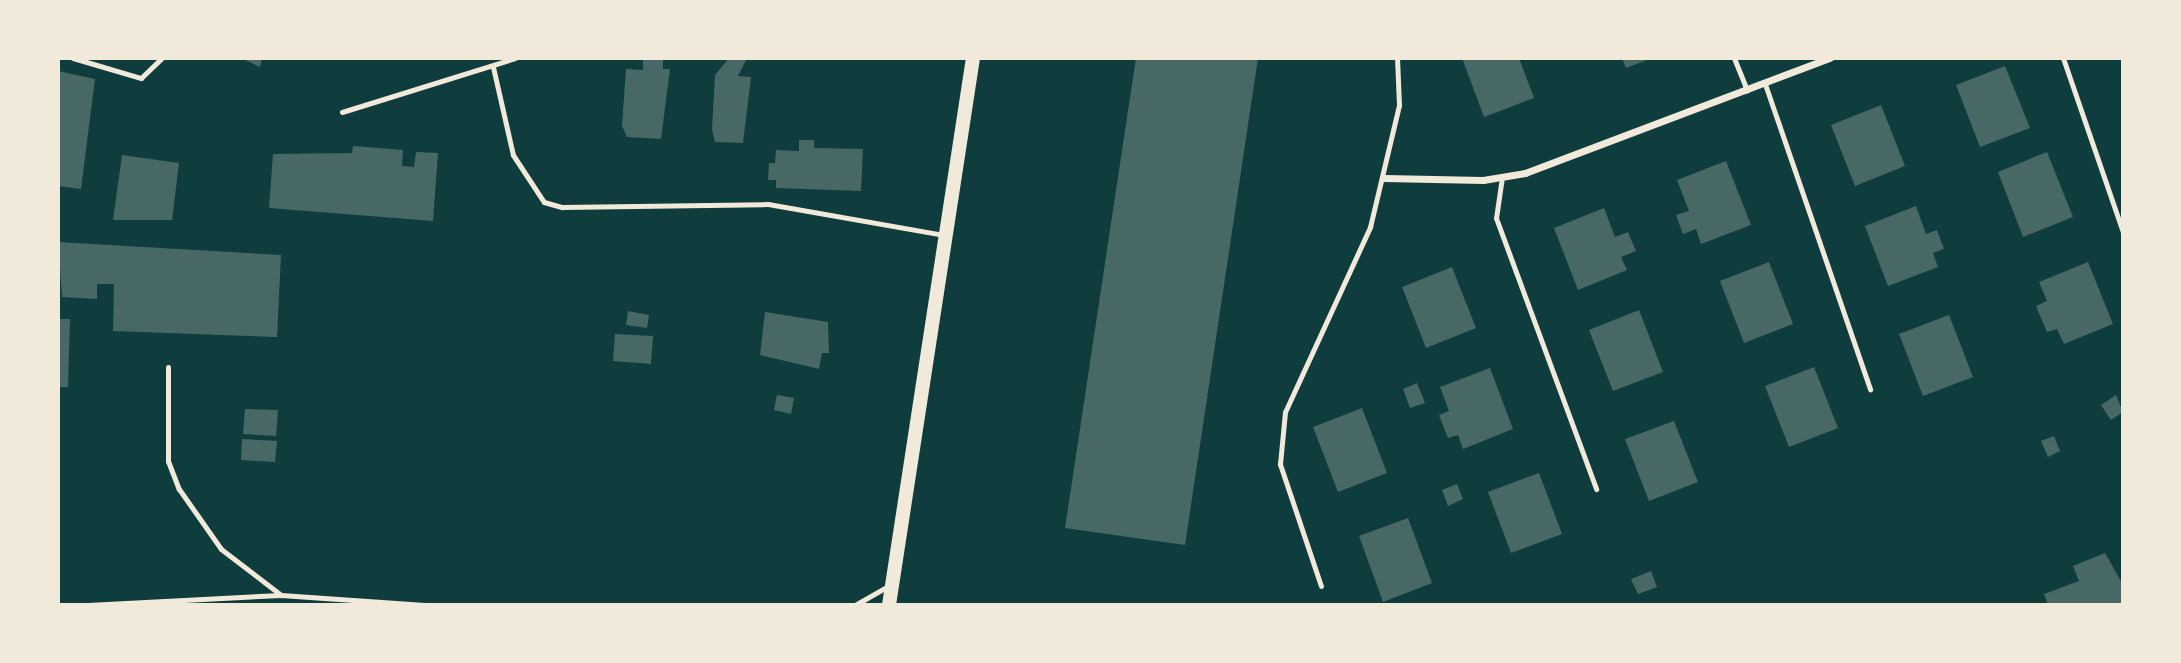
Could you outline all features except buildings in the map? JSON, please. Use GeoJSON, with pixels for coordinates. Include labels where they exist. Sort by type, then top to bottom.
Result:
{"type":"FeatureCollection","features":[{"type":"Feature","properties":{"kind":"main road"},"geometry":{"type":"LineString","coordinates":[[889,605],[973,58]]}},
{"type":"Feature","properties":{"kind":"street"},"geometry":{"type":"LineString","coordinates":[[1384,178],[1502,177],[1747,91],[1830,58]]}},
{"type":"Feature","properties":{"kind":"lane"},"geometry":{"type":"LineString","coordinates":[[73,58],[141,78],[162,58]]}},
{"type":"Feature","properties":{"kind":"lane"},"geometry":{"type":"LineString","coordinates":[[342,112],[515,58]]}},
{"type":"Feature","properties":{"kind":"lane"},"geometry":{"type":"LineString","coordinates":[[1321,586],[1280,464],[1284,412],[1348,285],[1384,178],[1399,105],[1397,58]]}},
{"type":"Feature","properties":{"kind":"lane"},"geometry":{"type":"LineString","coordinates":[[1734,58],[1747,91]]}},
{"type":"Feature","properties":{"kind":"lane"},"geometry":{"type":"LineString","coordinates":[[2063,58],[2123,232]]}},
{"type":"Feature","properties":{"kind":"lane"},"geometry":{"type":"LineString","coordinates":[[493,67],[513,155],[544,202],[573,208],[768,204],[946,235]]}},
{"type":"Feature","properties":{"kind":"lane"},"geometry":{"type":"LineString","coordinates":[[1765,84],[1870,389]]}},
{"type":"Feature","properties":{"kind":"lane"},"geometry":{"type":"LineString","coordinates":[[1502,177],[1496,218],[1596,489]]}},
{"type":"Feature","properties":{"kind":"lane"},"geometry":{"type":"LineString","coordinates":[[169,368],[168,461],[179,489],[221,549],[281,595]]}},
{"type":"Feature","properties":{"kind":"lane"},"geometry":{"type":"LineString","coordinates":[[855,605],[893,583]]}},
{"type":"Feature","properties":{"kind":"lane"},"geometry":{"type":"LineString","coordinates":[[88,605],[281,595],[425,605]]}}]}
